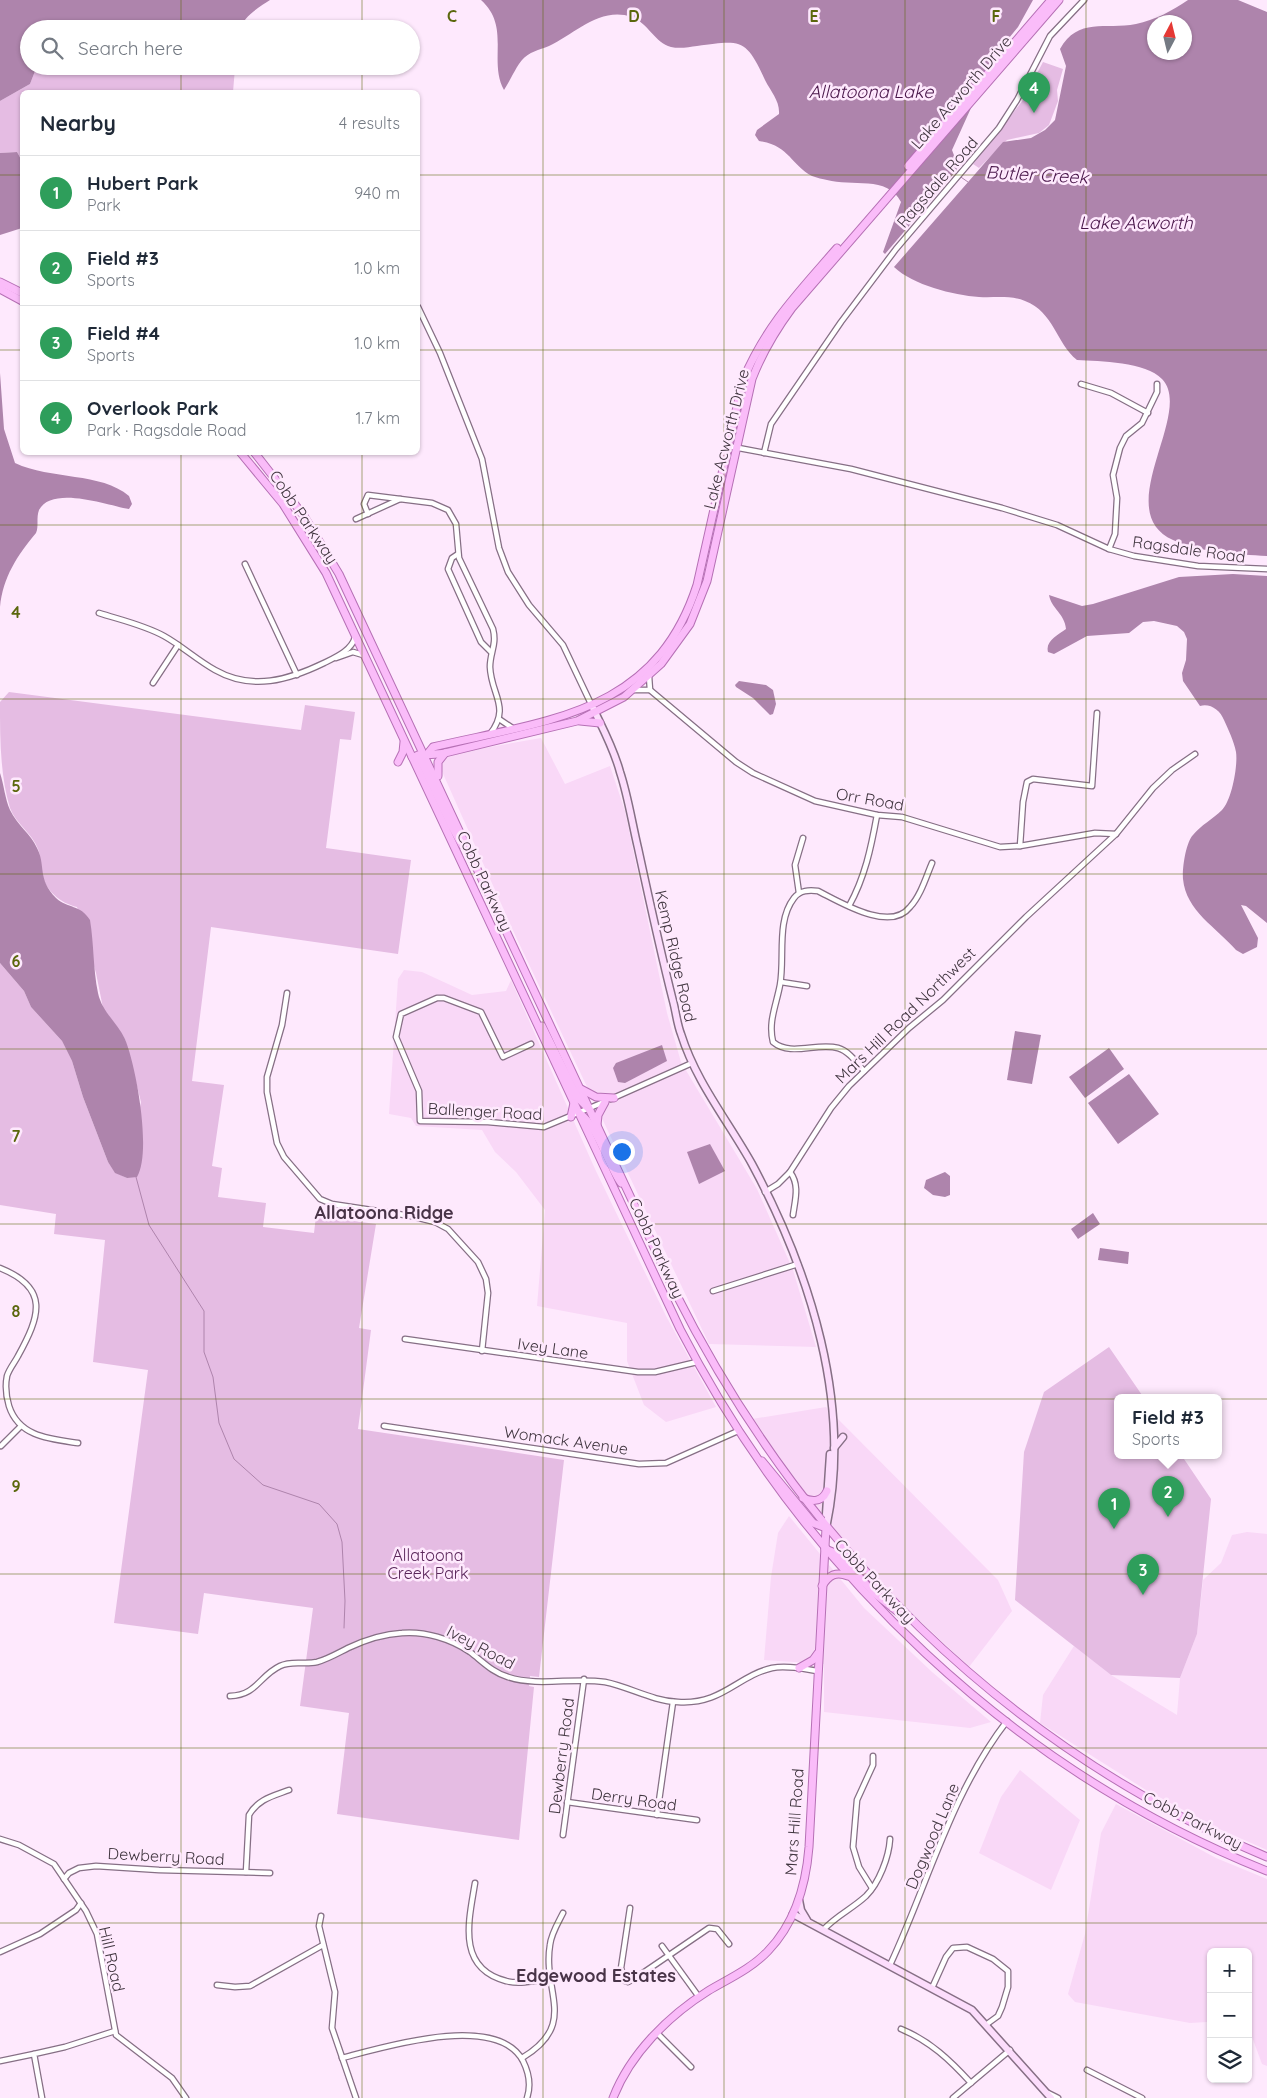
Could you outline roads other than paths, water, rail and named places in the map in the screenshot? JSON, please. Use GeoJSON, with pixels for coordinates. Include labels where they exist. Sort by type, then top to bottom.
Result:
{"type":"FeatureCollection","features":[{"type":"Feature","properties":{"kind":"main road","name":"Lake Acworth Drive"},"geometry":{"type":"LineString","coordinates":[[1043,15],[1051,0]]}},
{"type":"Feature","properties":{"kind":"main road","name":"Lake Acworth Drive"},"geometry":{"type":"LineString","coordinates":[[421,755],[445,753],[577,721],[646,669],[666,646],[687,613],[702,564],[743,380],[756,349],[772,323],[855,231],[1043,15],[1059,0]]}},
{"type":"Feature","properties":{"kind":"main road","name":"Lake Acworth Drive"},"geometry":{"type":"LineString","coordinates":[[421,755],[434,747],[514,729],[618,702],[649,676],[684,633],[702,597],[752,379],[762,353],[792,308],[855,231]]}},
{"type":"Feature","properties":{"kind":"main road"},"geometry":{"type":"LineString","coordinates":[[0,282],[20,292]]}},
{"type":"Feature","properties":{"kind":"main road"},"geometry":{"type":"LineString","coordinates":[[0,289],[20,300]]}},
{"type":"Feature","properties":{"kind":"main road","name":"Cobb Parkway"},"geometry":{"type":"LineString","coordinates":[[243,455],[266,482],[299,528],[326,573],[404,739],[421,755],[441,789],[630,1196],[702,1344],[760,1438],[803,1498],[826,1528],[869,1576],[919,1626],[992,1692],[1075,1754],[1166,1809],[1267,1857]]}},
{"type":"Feature","properties":{"kind":"main road","name":"Cobb Parkway"},"geometry":{"type":"LineString","coordinates":[[256,455],[289,495],[327,552],[361,619],[534,1019],[697,1362],[754,1453],[824,1548],[849,1577],[936,1663],[1007,1721],[1059,1759],[1135,1806],[1201,1841],[1267,1871]]}},
{"type":"Feature","properties":{"kind":"main road"},"geometry":{"type":"LineString","coordinates":[[577,721],[600,723]]}},
{"type":"Feature","properties":{"kind":"main road"},"geometry":{"type":"LineString","coordinates":[[398,762],[403,752],[404,739]]}},
{"type":"Feature","properties":{"kind":"main road"},"geometry":{"type":"LineString","coordinates":[[441,789],[437,768],[445,753]]}},
{"type":"Feature","properties":{"kind":"main road"},"geometry":{"type":"LineString","coordinates":[[421,755],[451,825],[462,844],[470,853]]}},
{"type":"Feature","properties":{"kind":"main road"},"geometry":{"type":"LineString","coordinates":[[534,1019],[542,1026],[555,1048],[578,1098],[590,1109]]}},
{"type":"Feature","properties":{"kind":"main road"},"geometry":{"type":"LineString","coordinates":[[580,1088],[596,1097],[614,1098]]}},
{"type":"Feature","properties":{"kind":"main road"},"geometry":{"type":"LineString","coordinates":[[598,1125],[598,1115],[605,1102]]}},
{"type":"Feature","properties":{"kind":"main road"},"geometry":{"type":"LineString","coordinates":[[570,1117],[574,1103]]}},
{"type":"Feature","properties":{"kind":"main road"},"geometry":{"type":"LineString","coordinates":[[579,1114],[589,1122],[608,1162],[630,1196]]}},
{"type":"Feature","properties":{"kind":"main road"},"geometry":{"type":"LineString","coordinates":[[754,1453],[778,1477],[813,1523],[826,1528]]}},
{"type":"Feature","properties":{"kind":"main road"},"geometry":{"type":"LineString","coordinates":[[803,1498],[816,1501],[822,1498],[827,1491]]}},
{"type":"Feature","properties":{"kind":"main road","name":"Mars Hill Road"},"geometry":{"type":"LineString","coordinates":[[613,2098],[633,2061],[657,2033],[683,2008],[762,1957],[778,1939],[793,1914],[799,1899],[806,1875],[809,1847],[826,1528]]}},
{"type":"Feature","properties":{"kind":"main road"},"geometry":{"type":"LineString","coordinates":[[824,1548],[838,1554],[874,1592],[919,1626]]}},
{"type":"Feature","properties":{"kind":"main road"},"geometry":{"type":"LineString","coordinates":[[822,1586],[827,1579],[835,1574],[849,1577]]}},
{"type":"Feature","properties":{"kind":"main road"},"geometry":{"type":"LineString","coordinates":[[799,1668],[813,1660],[818,1653]]}},
{"type":"Feature","properties":{"kind":"street","name":"Ragsdale Road"},"geometry":{"type":"LineString","coordinates":[[764,453],[772,424],[869,283],[999,128],[1017,100],[1050,36],[1084,0]]}},
{"type":"Feature","properties":{"kind":"street"},"geometry":{"type":"LineString","coordinates":[[420,311],[440,353],[482,459],[499,548],[508,572],[529,605],[563,645],[594,709]]}},
{"type":"Feature","properties":{"kind":"street"},"geometry":{"type":"LineString","coordinates":[[1081,384],[1111,393],[1148,413]]}},
{"type":"Feature","properties":{"kind":"street"},"geometry":{"type":"LineString","coordinates":[[1109,549],[1115,534],[1117,498],[1113,476],[1120,448],[1126,436],[1142,422],[1148,413],[1157,392],[1157,384]]}},
{"type":"Feature","properties":{"kind":"street","name":"Ragsdale Road"},"geometry":{"type":"LineString","coordinates":[[728,446],[850,469],[1002,508],[1057,525],[1109,549],[1134,556],[1198,566],[1267,569]]}},
{"type":"Feature","properties":{"kind":"street"},"geometry":{"type":"LineString","coordinates":[[368,514],[364,504],[368,495],[432,502],[448,510],[456,524],[458,554],[493,629],[496,640],[491,652],[490,670],[500,701],[500,719],[490,734]]}},
{"type":"Feature","properties":{"kind":"street"},"geometry":{"type":"LineString","coordinates":[[356,520],[400,499]]}},
{"type":"Feature","properties":{"kind":"street"},"geometry":{"type":"LineString","coordinates":[[458,554],[452,558],[448,569],[481,642],[491,652]]}},
{"type":"Feature","properties":{"kind":"street"},"geometry":{"type":"LineString","coordinates":[[245,564],[297,675]]}},
{"type":"Feature","properties":{"kind":"street"},"geometry":{"type":"LineString","coordinates":[[99,613],[144,627],[178,645],[215,670],[236,679],[266,682],[297,675],[334,658],[355,652],[366,657]]}},
{"type":"Feature","properties":{"kind":"street"},"geometry":{"type":"LineString","coordinates":[[334,658],[352,646],[355,633]]}},
{"type":"Feature","properties":{"kind":"street"},"geometry":{"type":"LineString","coordinates":[[153,683],[178,645]]}},
{"type":"Feature","properties":{"kind":"street"},"geometry":{"type":"LineString","coordinates":[[634,690],[650,690],[649,676]]}},
{"type":"Feature","properties":{"kind":"street","name":"Orr Road"},"geometry":{"type":"LineString","coordinates":[[650,690],[736,762],[753,773],[815,801],[877,815],[902,817],[992,846],[1020,846],[1095,833],[1116,834]]}},
{"type":"Feature","properties":{"kind":"street","name":"Kemp Ridge Road"},"geometry":{"type":"LineString","coordinates":[[594,709],[610,741],[624,785],[680,1033],[692,1063],[735,1134],[765,1192]]}},
{"type":"Feature","properties":{"kind":"street"},"geometry":{"type":"LineString","coordinates":[[1020,846],[1027,782],[1033,779],[1092,786],[1097,713]]}},
{"type":"Feature","properties":{"kind":"street"},"geometry":{"type":"LineString","coordinates":[[500,719],[514,729]]}},
{"type":"Feature","properties":{"kind":"street","name":"Mars Hill Road Northwest"},"geometry":{"type":"LineString","coordinates":[[765,1192],[778,1184],[790,1172],[835,1103],[864,1071],[909,1028],[943,1000],[1026,917],[1116,834],[1153,788],[1172,770],[1195,754]]}},
{"type":"Feature","properties":{"kind":"street"},"geometry":{"type":"LineString","coordinates":[[849,906],[864,876],[877,815]]}},
{"type":"Feature","properties":{"kind":"street"},"geometry":{"type":"LineString","coordinates":[[799,893],[795,865],[803,838]]}},
{"type":"Feature","properties":{"kind":"street"},"geometry":{"type":"LineString","coordinates":[[864,1071],[847,1053],[839,1048],[785,1048],[773,1042],[770,1023],[780,982],[787,909],[799,893],[810,890],[818,891],[849,906],[881,917],[905,913],[917,898],[932,862]]}},
{"type":"Feature","properties":{"kind":"street"},"geometry":{"type":"LineString","coordinates":[[780,982],[807,986]]}},
{"type":"Feature","properties":{"kind":"street"},"geometry":{"type":"LineString","coordinates":[[287,993],[282,1025],[267,1077],[267,1092],[277,1143],[284,1157],[320,1198],[332,1204],[411,1216],[435,1222],[448,1229],[478,1262],[486,1279],[488,1293],[482,1351]]}},
{"type":"Feature","properties":{"kind":"street","name":"Ballenger Road"},"geometry":{"type":"LineString","coordinates":[[531,1044],[503,1056],[481,1012],[444,998],[437,998],[402,1014],[396,1037],[419,1091],[420,1121],[483,1122],[544,1127],[579,1114],[692,1063]]}},
{"type":"Feature","properties":{"kind":"street"},"geometry":{"type":"LineString","coordinates":[[790,1172],[796,1180],[797,1187],[793,1215]]}},
{"type":"Feature","properties":{"kind":"street"},"geometry":{"type":"LineString","coordinates":[[765,1192],[798,1264],[827,1371],[834,1448],[831,1507],[826,1528]]}},
{"type":"Feature","properties":{"kind":"street"},"geometry":{"type":"LineString","coordinates":[[713,1292],[798,1264]]}},
{"type":"Feature","properties":{"kind":"street"},"geometry":{"type":"LineString","coordinates":[[0,1268],[17,1275],[34,1292],[38,1306],[32,1329],[7,1375],[6,1396],[11,1413],[20,1426],[45,1438],[78,1443]]}},
{"type":"Feature","properties":{"kind":"street","name":"Ivey Lane"},"geometry":{"type":"LineString","coordinates":[[405,1340],[643,1372],[662,1371],[697,1362]]}},
{"type":"Feature","properties":{"kind":"street"},"geometry":{"type":"LineString","coordinates":[[2,1446],[20,1426]]}},
{"type":"Feature","properties":{"kind":"street","name":"Womack Avenue"},"geometry":{"type":"LineString","coordinates":[[384,1426],[639,1464],[661,1465],[738,1430]]}},
{"type":"Feature","properties":{"kind":"street"},"geometry":{"type":"LineString","coordinates":[[826,1528],[827,1491],[833,1437]]}},
{"type":"Feature","properties":{"kind":"street"},"geometry":{"type":"LineString","coordinates":[[834,1448],[843,1437]]}},
{"type":"Feature","properties":{"kind":"street","name":"Ivey Road"},"geometry":{"type":"LineString","coordinates":[[230,1696],[252,1691],[280,1665],[294,1662],[315,1662],[361,1642],[384,1635],[403,1633],[421,1633],[448,1640],[470,1652],[494,1671],[520,1681],[584,1680],[615,1684],[673,1702],[696,1702],[719,1695],[770,1669],[799,1668],[818,1671]]}},
{"type":"Feature","properties":{"kind":"street","name":"Dewberry Road"},"geometry":{"type":"LineString","coordinates":[[564,1835],[584,1680]]}},
{"type":"Feature","properties":{"kind":"street"},"geometry":{"type":"LineString","coordinates":[[657,1815],[673,1702]]}},
{"type":"Feature","properties":{"kind":"street","name":"Dogwood Lane"},"geometry":{"type":"LineString","coordinates":[[890,1965],[908,1926],[938,1848],[977,1764],[1007,1721]]}},
{"type":"Feature","properties":{"kind":"street"},"geometry":{"type":"LineString","coordinates":[[872,1888],[859,1867],[852,1847],[857,1800],[873,1765],[873,1756]]}},
{"type":"Feature","properties":{"kind":"street"},"geometry":{"type":"LineString","coordinates":[[246,1872],[250,1815],[254,1807],[271,1796],[289,1790]]}},
{"type":"Feature","properties":{"kind":"street","name":"Derry Road"},"geometry":{"type":"LineString","coordinates":[[568,1802],[697,1820]]}},
{"type":"Feature","properties":{"kind":"street","name":"Hill Road"},"geometry":{"type":"LineString","coordinates":[[0,1839],[54,1864],[81,1903],[97,1934],[115,2031]]}},
{"type":"Feature","properties":{"kind":"street"},"geometry":{"type":"LineString","coordinates":[[824,1930],[835,1917],[864,1897],[872,1888],[889,1848],[890,1839]]}},
{"type":"Feature","properties":{"kind":"street","name":"Dewberry Road"},"geometry":{"type":"LineString","coordinates":[[64,1880],[69,1873],[79,1868],[96,1866],[270,1873]]}},
{"type":"Feature","properties":{"kind":"street"},"geometry":{"type":"LineString","coordinates":[[475,1883],[468,1930],[469,1945],[477,1963],[484,1971],[506,1981],[523,1982],[552,1979]]}},
{"type":"Feature","properties":{"kind":"street"},"geometry":{"type":"LineString","coordinates":[[799,1899],[802,1914],[810,1923]]}},
{"type":"Feature","properties":{"kind":"street"},"geometry":{"type":"LineString","coordinates":[[0,1952],[40,1934],[76,1910],[81,1903]]}},
{"type":"Feature","properties":{"kind":"street"},"geometry":{"type":"LineString","coordinates":[[630,1908],[621,1968],[625,1981],[628,1982],[637,1978],[712,1928],[722,1934],[729,1944]]}},
{"type":"Feature","properties":{"kind":"street"},"geometry":{"type":"LineString","coordinates":[[522,2058],[538,2047],[554,2021],[556,2006],[550,1945],[563,1913]]}},
{"type":"Feature","properties":{"kind":"street"},"geometry":{"type":"LineString","coordinates":[[793,1914],[972,2010],[987,2024],[1049,2095],[1058,2098]]}},
{"type":"Feature","properties":{"kind":"street"},"geometry":{"type":"LineString","coordinates":[[321,1916],[319,1926],[335,1992],[332,2028],[356,2098]]}},
{"type":"Feature","properties":{"kind":"street"},"geometry":{"type":"LineString","coordinates":[[217,1985],[250,1986],[323,1945]]}},
{"type":"Feature","properties":{"kind":"street"},"geometry":{"type":"LineString","coordinates":[[662,1946],[698,1997]]}},
{"type":"Feature","properties":{"kind":"street"},"geometry":{"type":"LineString","coordinates":[[932,1988],[946,1957],[953,1948],[967,1947],[1004,1966],[1010,1976],[1008,1987],[998,2016],[987,2024]]}},
{"type":"Feature","properties":{"kind":"street"},"geometry":{"type":"LineString","coordinates":[[901,2029],[934,2047],[971,2083]]}},
{"type":"Feature","properties":{"kind":"street"},"geometry":{"type":"LineString","coordinates":[[0,2060],[65,2047],[115,2031],[129,2045],[172,2078],[186,2098]]}},
{"type":"Feature","properties":{"kind":"street"},"geometry":{"type":"LineString","coordinates":[[657,2033],[691,2067]]}},
{"type":"Feature","properties":{"kind":"street"},"geometry":{"type":"LineString","coordinates":[[342,2058],[384,2045],[419,2038],[473,2036],[497,2039],[511,2046],[522,2058],[530,2081],[527,2098]]}},
{"type":"Feature","properties":{"kind":"street"},"geometry":{"type":"LineString","coordinates":[[953,2098],[1010,2050]]}},
{"type":"Feature","properties":{"kind":"street"},"geometry":{"type":"LineString","coordinates":[[34,2054],[42,2098]]}},
{"type":"Feature","properties":{"kind":"street"},"geometry":{"type":"LineString","coordinates":[[1088,2070],[1142,2098]]}},
{"type":"Feature","properties":{"kind":"water"},"geometry":{"type":"Polygon","coordinates":[[[0,0],[270,0],[245,20],[20,20],[20,75],[34,75],[30,84],[0,101],[0,0]]]}},
{"type":"Feature","properties":{"kind":"water","name":"Allatoona Lake"},"geometry":{"type":"Polygon","coordinates":[[[481,0],[1033,0],[1018,27],[995,55],[952,150],[958,166],[956,171],[885,254],[883,252],[901,202],[887,188],[878,185],[837,182],[812,176],[777,147],[759,141],[755,135],[757,130],[779,114],[779,109],[775,97],[753,56],[747,49],[733,43],[684,48],[671,47],[660,41],[638,20],[632,17],[609,15],[588,23],[559,41],[525,57],[504,90],[498,68],[495,21],[490,10],[481,0]]]}},
{"type":"Feature","properties":{"kind":"water","name":"Lake Acworth"},"geometry":{"type":"Polygon","coordinates":[[[1188,0],[1238,0],[1267,12],[1267,556],[1195,548],[1173,540],[1156,526],[1149,507],[1150,485],[1169,414],[1169,394],[1162,379],[1155,373],[1134,366],[1110,362],[1077,360],[1064,345],[1042,312],[1025,301],[1008,297],[969,296],[934,288],[912,279],[894,267],[1003,142],[1031,138],[1045,130],[1055,120],[1066,66],[1060,49],[1075,32],[1093,27],[1136,24],[1147,21],[1147,60],[1192,60],[1192,15],[1163,15],[1188,0]]]}},
{"type":"Feature","properties":{"kind":"water"},"geometry":{"type":"Polygon","coordinates":[[[17,152],[20,157],[20,229],[0,235],[0,153],[17,152]]]}},
{"type":"Feature","properties":{"kind":"water"},"geometry":{"type":"Polygon","coordinates":[[[0,373],[4,429],[15,463],[44,472],[104,483],[118,488],[129,496],[132,504],[129,509],[94,501],[67,498],[55,499],[46,503],[39,510],[36,533],[17,559],[8,576],[0,607],[0,373]]]}},
{"type":"Feature","properties":{"kind":"water"},"geometry":{"type":"Polygon","coordinates":[[[1233,574],[1267,576],[1267,923],[1246,906],[1241,905],[1258,938],[1257,947],[1243,954],[1236,950],[1203,918],[1185,890],[1183,874],[1188,843],[1196,831],[1226,805],[1234,782],[1236,752],[1222,716],[1211,706],[1200,706],[1183,681],[1182,673],[1186,660],[1187,639],[1184,632],[1177,626],[1154,621],[1143,622],[1129,633],[1087,636],[1054,654],[1048,652],[1050,641],[1066,629],[1063,619],[1052,604],[1049,595],[1082,606],[1179,577],[1233,574]]]}},
{"type":"Feature","properties":{"kind":"water"},"geometry":{"type":"Polygon","coordinates":[[[739,681],[766,685],[773,690],[776,704],[773,714],[770,715],[753,698],[736,687],[735,685],[739,681]]]}},
{"type":"Feature","properties":{"kind":"water"},"geometry":{"type":"Polygon","coordinates":[[[0,773],[10,810],[31,838],[40,854],[46,885],[56,898],[82,911],[90,920],[95,975],[100,1000],[125,1039],[138,1088],[143,1129],[143,1149],[137,1177],[127,1178],[115,1173],[108,1162],[83,1097],[72,1061],[62,1041],[31,1007],[24,991],[0,963],[0,773]]]}},
{"type":"Feature","properties":{"kind":"water"},"geometry":{"type":"Polygon","coordinates":[[[1015,1031],[1041,1035],[1032,1084],[1007,1080],[1015,1031]]]}},
{"type":"Feature","properties":{"kind":"water"},"geometry":{"type":"Polygon","coordinates":[[[662,1045],[667,1061],[625,1083],[618,1082],[613,1068],[616,1063],[662,1045]]]}},
{"type":"Feature","properties":{"kind":"water"},"geometry":{"type":"Polygon","coordinates":[[[1109,1048],[1124,1069],[1085,1098],[1069,1077],[1109,1048]]]}},
{"type":"Feature","properties":{"kind":"water"},"geometry":{"type":"Polygon","coordinates":[[[1129,1074],[1159,1114],[1118,1144],[1088,1103],[1129,1074]]]}},
{"type":"Feature","properties":{"kind":"water"},"geometry":{"type":"Polygon","coordinates":[[[710,1144],[725,1171],[699,1184],[687,1152],[710,1144]]]}},
{"type":"Feature","properties":{"kind":"water"},"geometry":{"type":"Polygon","coordinates":[[[945,1172],[950,1176],[950,1195],[945,1197],[933,1195],[924,1188],[926,1180],[945,1172]]]}},
{"type":"Feature","properties":{"kind":"water"},"geometry":{"type":"Polygon","coordinates":[[[1093,1213],[1100,1224],[1078,1239],[1071,1229],[1093,1213]]]}},
{"type":"Feature","properties":{"kind":"water"},"geometry":{"type":"Polygon","coordinates":[[[1100,1248],[1129,1252],[1128,1264],[1098,1260],[1100,1248]]]}},
{"type":"Feature","properties":{"kind":"waterway","name":"Butler Creek"},"geometry":{"type":"LineString","coordinates":[[955,173],[968,182]]}},
{"type":"Feature","properties":{"kind":"waterway"},"geometry":{"type":"LineString","coordinates":[[136,1177],[149,1225],[204,1311],[204,1352],[213,1377],[219,1423],[234,1459],[263,1485],[319,1504],[337,1524],[342,1542],[345,1601],[344,1628]]}},
{"type":"Feature","properties":{"kind":"place","name":"Overlook Park"},"geometry":{"type":"Point","coordinates":[1034,113]}},
{"type":"Feature","properties":{"kind":"place","name":"Field #3"},"geometry":{"type":"Point","coordinates":[1168,1517]}},
{"type":"Feature","properties":{"kind":"place","name":"Hubert Park"},"geometry":{"type":"Point","coordinates":[1114,1529]}},
{"type":"Feature","properties":{"kind":"place","name":"Field #4"},"geometry":{"type":"Point","coordinates":[1143,1595]}},
{"type":"Feature","properties":{"kind":"district","name":"Allatoona Ridge"},"geometry":{"type":"Point","coordinates":[384,1213]}},
{"type":"Feature","properties":{"kind":"district","name":"Edgewood Estates"},"geometry":{"type":"Point","coordinates":[596,1976]}},
{"type":"Feature","properties":{"kind":"park label","name":"Allatoona Creek Park"},"geometry":{"type":"Point","coordinates":[428,1564]}}]}
